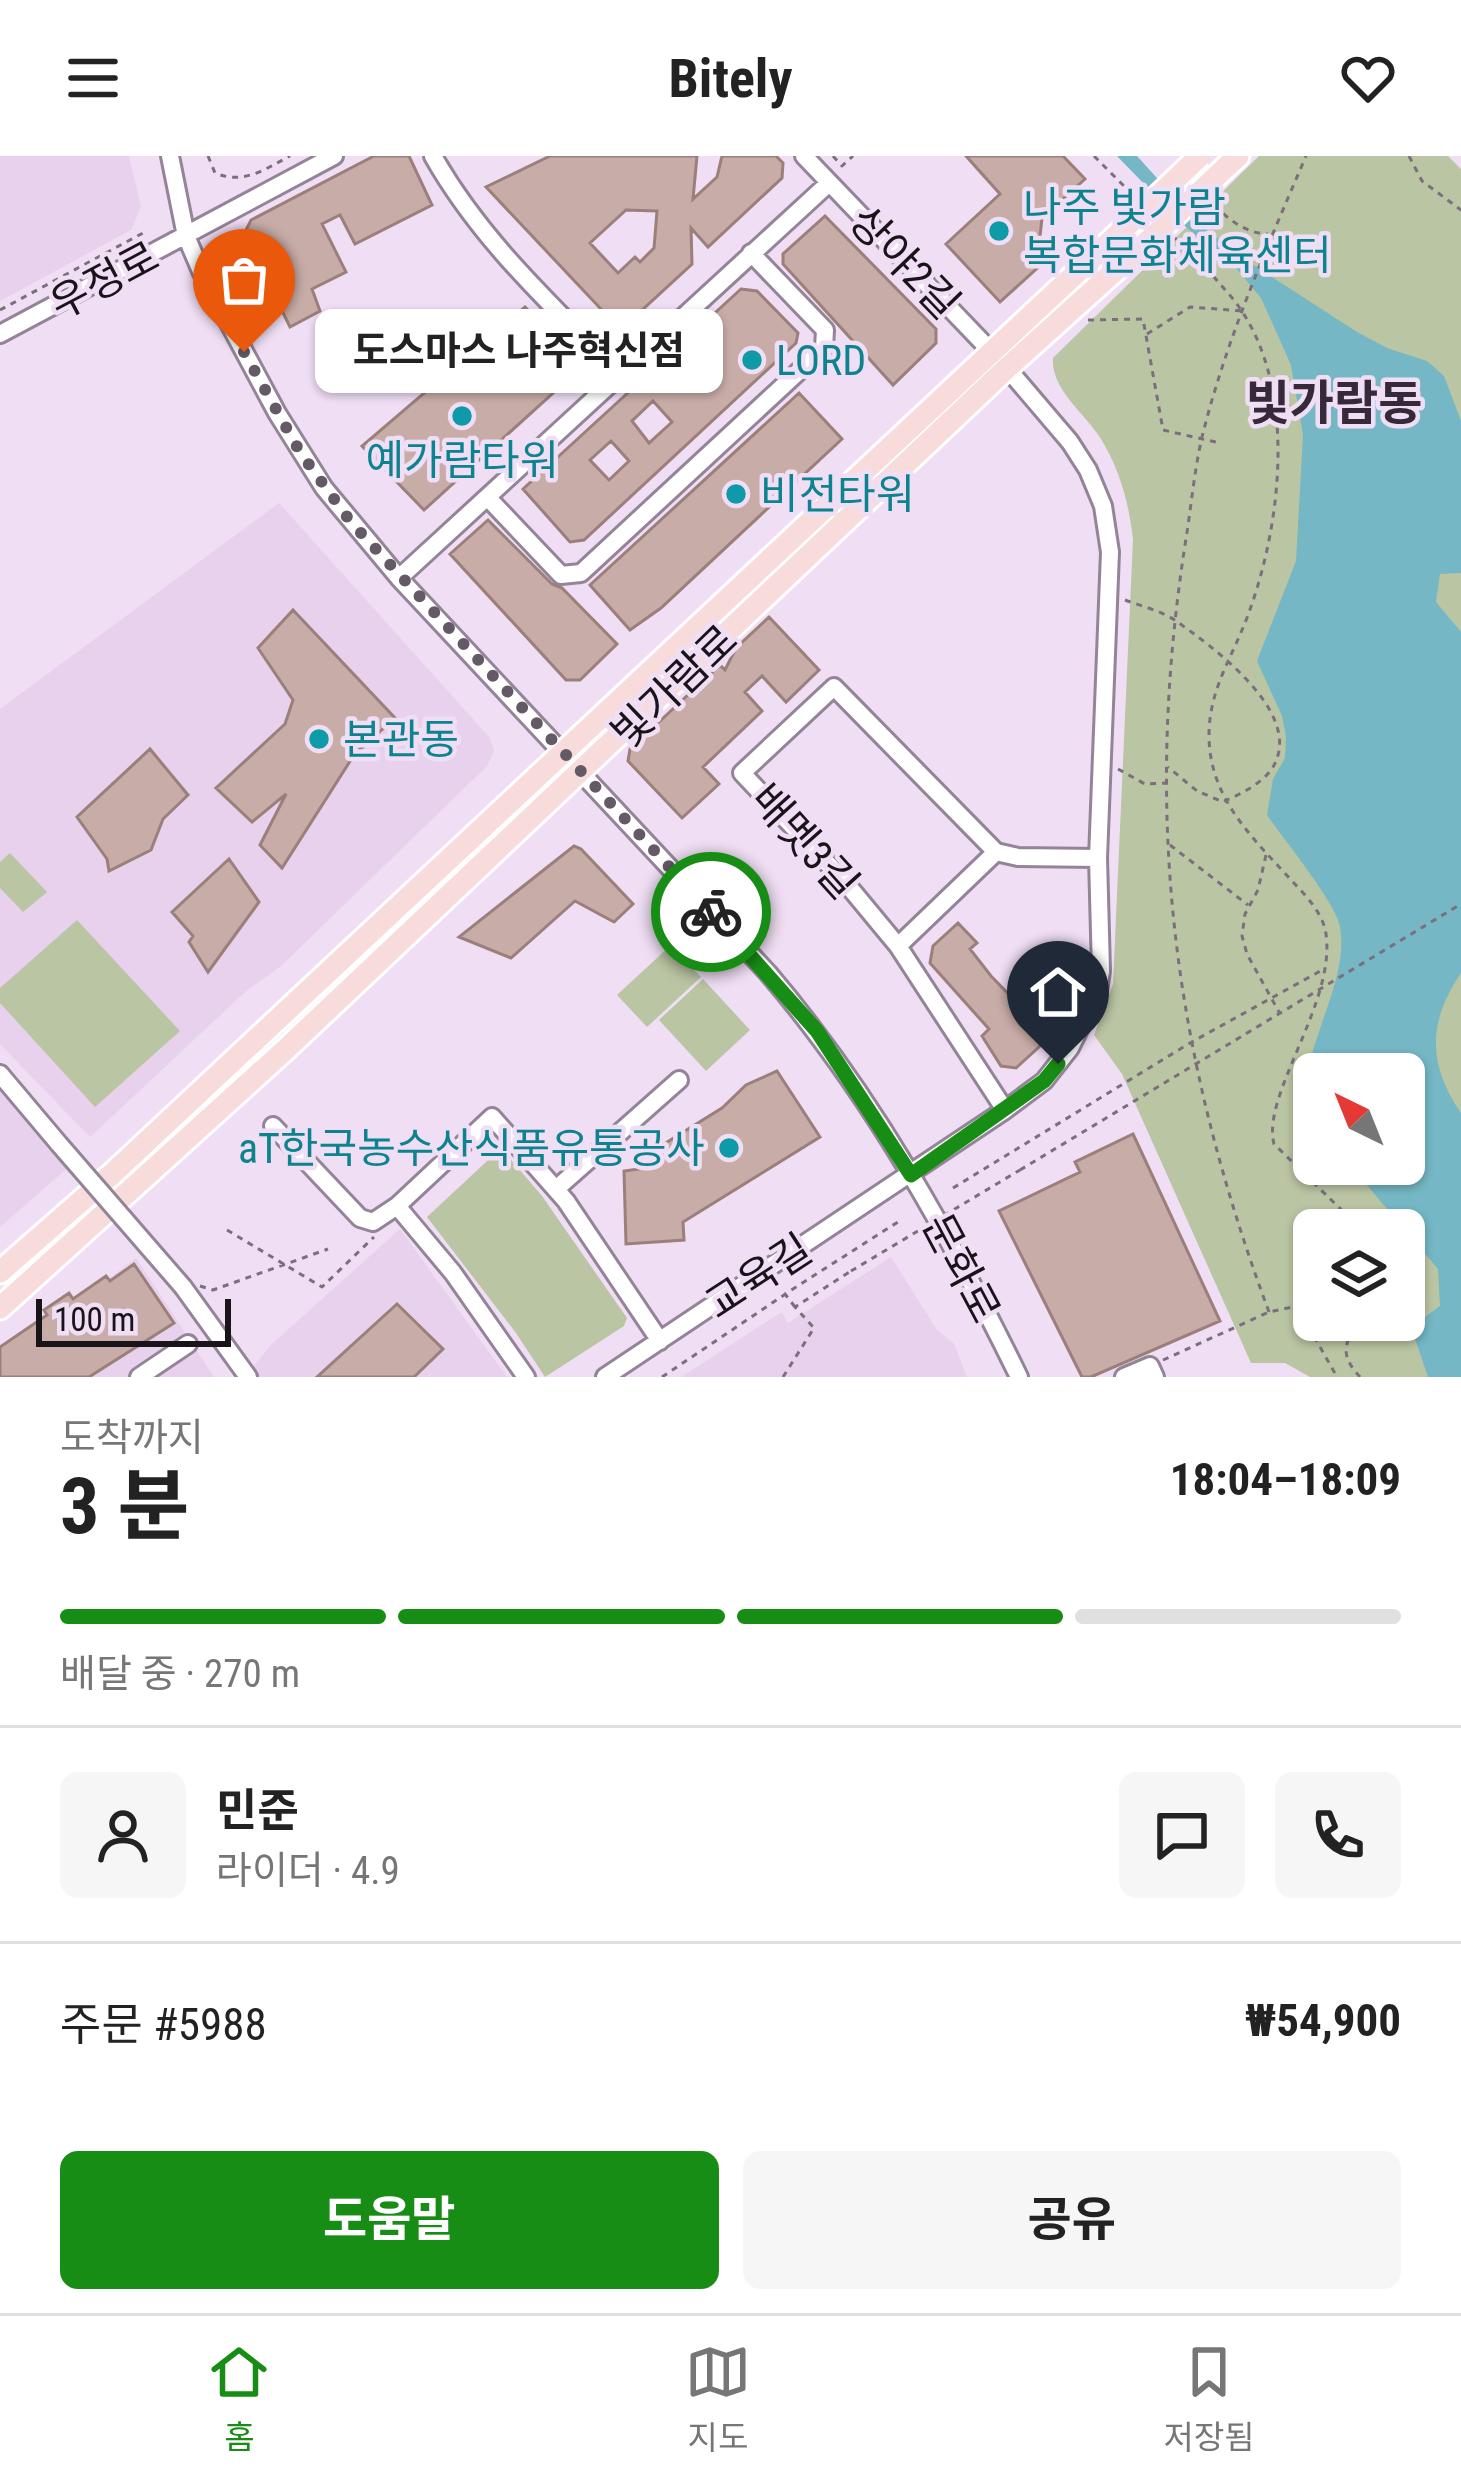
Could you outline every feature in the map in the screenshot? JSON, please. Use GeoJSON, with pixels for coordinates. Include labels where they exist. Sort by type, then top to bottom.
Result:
{"type":"FeatureCollection","features":[{"type":"Feature","properties":{"kind":"main road","name":"빛가람로"},"geometry":{"type":"LineString","coordinates":[[0,1272],[112,1174],[1200,156]]}},
{"type":"Feature","properties":{"kind":"main road","name":"빛가람로"},"geometry":{"type":"LineString","coordinates":[[0,1308],[582,773],[1007,368],[1148,247],[1231,163]]}},
{"type":"Feature","properties":{"kind":"street","name":"문화로"},"geometry":{"type":"LineString","coordinates":[[170,156],[186,236],[300,452],[337,505],[399,578],[817,1031],[911,1175],[1019,1377]]}},
{"type":"Feature","properties":{"kind":"street","name":"우정로"},"geometry":{"type":"LineString","coordinates":[[0,334],[334,156]]}},
{"type":"Feature","properties":{"kind":"street"},"geometry":{"type":"LineString","coordinates":[[434,156],[458,200],[486,236],[620,375]]}},
{"type":"Feature","properties":{"kind":"street","name":"상야2길"},"geometry":{"type":"LineString","coordinates":[[804,156],[1007,368]]}},
{"type":"Feature","properties":{"kind":"street"},"geometry":{"type":"LineString","coordinates":[[399,578],[829,183]]}},
{"type":"Feature","properties":{"kind":"street"},"geometry":{"type":"LineString","coordinates":[[488,498],[561,574],[581,573],[824,348],[826,330],[751,253]]}},
{"type":"Feature","properties":{"kind":"street"},"geometry":{"type":"LineString","coordinates":[[911,1175],[1044,1081],[1070,1048],[1098,991],[1108,525],[1079,454],[1007,368]]}},
{"type":"Feature","properties":{"kind":"street","name":"배멧3길"},"geometry":{"type":"LineString","coordinates":[[996,852],[834,687],[742,773],[898,946],[1005,1110]]}},
{"type":"Feature","properties":{"kind":"street"},"geometry":{"type":"LineString","coordinates":[[898,946],[996,852],[1098,859]]}},
{"type":"Feature","properties":{"kind":"street"},"geometry":{"type":"LineString","coordinates":[[0,1074],[187,1291],[248,1377]]}},
{"type":"Feature","properties":{"kind":"street"},"geometry":{"type":"LineString","coordinates":[[556,1189],[680,1080]]}},
{"type":"Feature","properties":{"kind":"street"},"geometry":{"type":"LineString","coordinates":[[273,1126],[366,1222],[373,1222],[399,1209],[492,1117],[556,1189],[660,1341]]}},
{"type":"Feature","properties":{"kind":"street","name":"교육길"},"geometry":{"type":"LineString","coordinates":[[605,1377],[911,1175]]}},
{"type":"Feature","properties":{"kind":"street"},"geometry":{"type":"LineString","coordinates":[[399,1209],[453,1273],[526,1377]]}},
{"type":"Feature","properties":{"kind":"street"},"geometry":{"type":"LineString","coordinates":[[140,1377],[188,1344]]}},
{"type":"Feature","properties":{"kind":"street"},"geometry":{"type":"LineString","coordinates":[[1124,1377],[1152,1372]]}},
{"type":"Feature","properties":{"kind":"path"},"geometry":{"type":"LineString","coordinates":[[208,156],[215,173],[231,179],[252,176],[290,156]]}},
{"type":"Feature","properties":{"kind":"path"},"geometry":{"type":"LineString","coordinates":[[833,156],[842,166],[853,156]]}},
{"type":"Feature","properties":{"kind":"path"},"geometry":{"type":"LineString","coordinates":[[1269,1312],[1238,1226],[1190,1043],[1173,940],[1166,766],[1174,619],[1202,438],[1270,234],[1306,156]]}},
{"type":"Feature","properties":{"kind":"path"},"geometry":{"type":"LineString","coordinates":[[1409,156],[1422,181],[1461,210]]}},
{"type":"Feature","properties":{"kind":"path"},"geometry":{"type":"LineString","coordinates":[[1206,192],[1232,220],[1270,234]]}},
{"type":"Feature","properties":{"kind":"path"},"geometry":{"type":"LineString","coordinates":[[0,310],[143,233]]}},
{"type":"Feature","properties":{"kind":"path"},"geometry":{"type":"LineString","coordinates":[[1148,247],[1170,248],[1198,258],[1243,311],[1264,363],[1280,459],[1277,508],[1248,614],[1211,706],[1209,737],[1223,802],[1323,922],[1323,987],[1276,1111],[1272,1134],[1278,1149],[1340,1209]]}},
{"type":"Feature","properties":{"kind":"path"},"geometry":{"type":"LineString","coordinates":[[1145,335],[1190,307],[1243,311]]}},
{"type":"Feature","properties":{"kind":"path"},"geometry":{"type":"LineString","coordinates":[[1080,320],[1142,319],[1163,430],[1220,443]]}},
{"type":"Feature","properties":{"kind":"path"},"geometry":{"type":"LineString","coordinates":[[1123,599],[1174,619],[1227,660],[1272,711],[1279,731],[1279,754],[1256,785],[1223,802]]}},
{"type":"Feature","properties":{"kind":"path"},"geometry":{"type":"LineString","coordinates":[[1166,766],[1197,791],[1223,802]]}},
{"type":"Feature","properties":{"kind":"path"},"geometry":{"type":"LineString","coordinates":[[1116,768],[1144,784],[1166,783]]}},
{"type":"Feature","properties":{"kind":"path"},"geometry":{"type":"LineString","coordinates":[[1168,844],[1250,906]]}},
{"type":"Feature","properties":{"kind":"path"},"geometry":{"type":"LineString","coordinates":[[1267,853],[1242,935],[1247,954],[1280,1014]]}},
{"type":"Feature","properties":{"kind":"path"},"geometry":{"type":"LineString","coordinates":[[795,1307],[1461,904]]}},
{"type":"Feature","properties":{"kind":"path"},"geometry":{"type":"LineString","coordinates":[[953,1188],[1190,1043],[1325,969]]}},
{"type":"Feature","properties":{"kind":"path"},"geometry":{"type":"LineString","coordinates":[[227,1230],[322,1287],[399,1209]]}},
{"type":"Feature","properties":{"kind":"path"},"geometry":{"type":"LineString","coordinates":[[662,1377],[901,1220]]}},
{"type":"Feature","properties":{"kind":"path"},"geometry":{"type":"LineString","coordinates":[[187,1291],[200,1286],[213,1290],[328,1250]]}},
{"type":"Feature","properties":{"kind":"path"},"geometry":{"type":"LineString","coordinates":[[783,1377],[814,1328],[785,1294]]}},
{"type":"Feature","properties":{"kind":"path"},"geometry":{"type":"LineString","coordinates":[[1152,1372],[1269,1312],[1297,1306],[1337,1377]]}},
{"type":"Feature","properties":{"kind":"path"},"geometry":{"type":"LineString","coordinates":[[1348,1341],[1346,1361],[1360,1377]]}},
{"type":"Feature","properties":{"kind":"shaded area"},"geometry":{"type":"Polygon","coordinates":[[[0,156],[129,156],[141,207],[131,230],[0,301],[0,156]]]}},
{"type":"Feature","properties":{"kind":"shaded area"},"geometry":{"type":"Polygon","coordinates":[[[279,503],[490,738],[494,751],[487,766],[281,966],[245,992],[90,1137],[0,1044],[0,709],[279,503]]]}},
{"type":"Feature","properties":{"kind":"shaded area"},"geometry":{"type":"Polygon","coordinates":[[[0,1087],[70,1166],[0,1227],[0,1087]]]}},
{"type":"Feature","properties":{"kind":"shaded area"},"geometry":{"type":"Polygon","coordinates":[[[400,1229],[507,1377],[256,1377],[253,1367],[272,1344],[400,1229]]]}},
{"type":"Feature","properties":{"kind":"shaded area"},"geometry":{"type":"Polygon","coordinates":[[[891,1257],[937,1330],[954,1344],[967,1377],[681,1377],[782,1312],[788,1323],[891,1257]]]}},
{"type":"Feature","properties":{"kind":"shaded area"},"geometry":{"type":"Polygon","coordinates":[[[136,1258],[214,1377],[0,1377],[0,1361],[136,1258]]]}},
{"type":"Feature","properties":{"kind":"green space"},"geometry":{"type":"Polygon","coordinates":[[[1259,156],[1448,156],[1461,169],[1461,1377],[1310,1377],[1285,1363],[1251,1363],[1122,1074],[1094,1035],[1113,984],[1133,539],[1113,463],[1101,439],[1063,391],[1053,358],[1259,156]]]}},
{"type":"Feature","properties":{"kind":"green space"},"geometry":{"type":"Polygon","coordinates":[[[10,853],[47,892],[23,912],[0,888],[0,862],[10,853]]]}},
{"type":"Feature","properties":{"kind":"green space"},"geometry":{"type":"Polygon","coordinates":[[[77,920],[180,1031],[95,1107],[0,1003],[0,988],[77,920]]]}},
{"type":"Feature","properties":{"kind":"green space"},"geometry":{"type":"Polygon","coordinates":[[[671,945],[701,977],[647,1027],[617,995],[671,945]]]}},
{"type":"Feature","properties":{"kind":"green space"},"geometry":{"type":"Polygon","coordinates":[[[703,979],[750,1030],[706,1071],[659,1020],[703,979]]]}},
{"type":"Feature","properties":{"kind":"green space"},"geometry":{"type":"Polygon","coordinates":[[[501,1148],[542,1196],[627,1318],[624,1326],[545,1377],[427,1217],[501,1148]]]}},
{"type":"Feature","properties":{"kind":"water"},"geometry":{"type":"Polygon","coordinates":[[[1117,156],[1137,156],[1194,219],[1241,257],[1357,332],[1427,361],[1444,376],[1461,421],[1461,573],[1440,574],[1436,602],[1461,632],[1461,973],[1442,1009],[1436,1043],[1442,1077],[1461,1113],[1461,1377],[1428,1377],[1416,1341],[1425,1341],[1425,1317],[1440,1306],[1438,1269],[1425,1254],[1425,1209],[1387,1209],[1367,1185],[1425,1185],[1425,1053],[1313,1053],[1337,973],[1339,923],[1318,885],[1267,815],[1273,779],[1285,758],[1286,736],[1257,661],[1296,561],[1303,435],[1291,365],[1261,298],[1236,268],[1186,227],[1117,156]]]}},
{"type":"Feature","properties":{"kind":"building"},"geometry":{"type":"Polygon","coordinates":[[[374,156],[409,156],[432,205],[355,244],[340,215],[322,224],[346,272],[312,289],[320,311],[290,327],[244,234],[251,220],[374,156]]]}},
{"type":"Feature","properties":{"kind":"building"},"geometry":{"type":"Polygon","coordinates":[[[550,156],[697,156],[693,199],[717,177],[722,156],[776,156],[783,163],[782,178],[708,247],[691,228],[692,264],[629,322],[615,324],[486,187],[550,156]],[[626,210],[590,243],[618,273],[654,248],[657,211],[626,210]]]}},
{"type":"Feature","properties":{"kind":"building","name":"나주 빛가람 복합문화체육센터"},"geometry":{"type":"Polygon","coordinates":[[[966,156],[1063,156],[1085,179],[1042,218],[1040,236],[1055,252],[1000,302],[946,244],[1000,194],[966,156]]]}},
{"type":"Feature","properties":{"kind":"building"},"geometry":{"type":"Polygon","coordinates":[[[825,216],[936,329],[936,343],[893,385],[783,264],[783,254],[825,216]]]}},
{"type":"Feature","properties":{"kind":"building"},"geometry":{"type":"Polygon","coordinates":[[[741,289],[757,291],[798,333],[796,343],[584,540],[570,542],[523,489],[741,289]],[[653,401],[632,421],[649,443],[672,422],[653,401]],[[611,441],[590,460],[609,480],[629,461],[611,441]]]}},
{"type":"Feature","properties":{"kind":"building","name":"예가람타워"},"geometry":{"type":"Polygon","coordinates":[[[525,307],[576,359],[573,375],[424,510],[362,446],[525,307]]]}},
{"type":"Feature","properties":{"kind":"building"},"geometry":{"type":"Polygon","coordinates":[[[799,393],[842,439],[661,608],[630,630],[590,585],[799,393]]]}},
{"type":"Feature","properties":{"kind":"building"},"geometry":{"type":"Polygon","coordinates":[[[488,520],[617,644],[580,680],[566,680],[450,554],[488,520]]]}},
{"type":"Feature","properties":{"kind":"building","name":"본관동"},"geometry":{"type":"Polygon","coordinates":[[[293,610],[395,718],[354,755],[282,868],[260,845],[286,794],[252,822],[216,788],[285,724],[293,700],[258,648],[293,610]]]}},
{"type":"Feature","properties":{"kind":"building"},"geometry":{"type":"Polygon","coordinates":[[[769,617],[819,670],[786,702],[762,676],[745,692],[762,711],[703,767],[719,784],[682,818],[628,761],[630,749],[720,665],[725,670],[736,648],[769,617]]]}},
{"type":"Feature","properties":{"kind":"building"},"geometry":{"type":"Polygon","coordinates":[[[150,749],[188,795],[163,819],[151,850],[109,871],[107,859],[77,817],[150,749]]]}},
{"type":"Feature","properties":{"kind":"building"},"geometry":{"type":"Polygon","coordinates":[[[574,846],[633,904],[614,922],[575,901],[511,958],[459,937],[574,846]]]}},
{"type":"Feature","properties":{"kind":"building"},"geometry":{"type":"Polygon","coordinates":[[[229,859],[259,902],[208,972],[189,942],[193,936],[172,912],[229,859]]]}},
{"type":"Feature","properties":{"kind":"building"},"geometry":{"type":"Polygon","coordinates":[[[958,923],[977,943],[970,949],[991,976],[1028,1014],[1035,1007],[1054,1026],[1016,1068],[1001,1066],[982,1036],[989,1029],[930,963],[933,946],[958,923]]]}},
{"type":"Feature","properties":{"kind":"building","name":"aT한국농수산식품유통공사"},"geometry":{"type":"Polygon","coordinates":[[[777,1071],[820,1137],[683,1222],[684,1240],[626,1244],[624,1171],[639,1169],[640,1159],[722,1108],[746,1085],[777,1071]]]}},
{"type":"Feature","properties":{"kind":"building"},"geometry":{"type":"Polygon","coordinates":[[[1133,1134],[1220,1321],[1082,1377],[999,1211],[1080,1172],[1075,1162],[1133,1134]]]}},
{"type":"Feature","properties":{"kind":"building"},"geometry":{"type":"Polygon","coordinates":[[[134,1264],[174,1323],[89,1377],[0,1377],[0,1347],[47,1315],[44,1310],[69,1293],[73,1299],[134,1264]]]}},
{"type":"Feature","properties":{"kind":"building"},"geometry":{"type":"Polygon","coordinates":[[[397,1304],[443,1349],[414,1377],[317,1377],[397,1304]]]}},
{"type":"Feature","properties":{"kind":"way so far"},"geometry":{"type":"LineString","coordinates":[[244,352],[300,452],[350,521],[711,912]]}},
{"type":"Feature","properties":{"kind":"place","name":"나주 빛가람 복합문화체육센터"},"geometry":{"type":"Point","coordinates":[999,231]}},
{"type":"Feature","properties":{"kind":"place","name":"도스마스 나주혁신점"},"geometry":{"type":"Point","coordinates":[244,352]}},
{"type":"Feature","properties":{"kind":"place","name":"LORD"},"geometry":{"type":"Point","coordinates":[752,360]}},
{"type":"Feature","properties":{"kind":"place","name":"예가람타워"},"geometry":{"type":"Point","coordinates":[462,416]}},
{"type":"Feature","properties":{"kind":"place","name":"비전타워"},"geometry":{"type":"Point","coordinates":[736,494]}},
{"type":"Feature","properties":{"kind":"place","name":"본관동"},"geometry":{"type":"Point","coordinates":[319,739]}},
{"type":"Feature","properties":{"kind":"place","name":"aT한국농수산식품유통공사"},"geometry":{"type":"Point","coordinates":[729,1148]}},
{"type":"Feature","properties":{"kind":"district","name":"빛가람동"},"geometry":{"type":"Point","coordinates":[1334,403]}},
{"type":"Feature","properties":{"kind":"route"},"geometry":{"type":"LineString","coordinates":[[711,912],[817,1031],[911,1175],[1044,1081],[1058,1064]]}}]}
